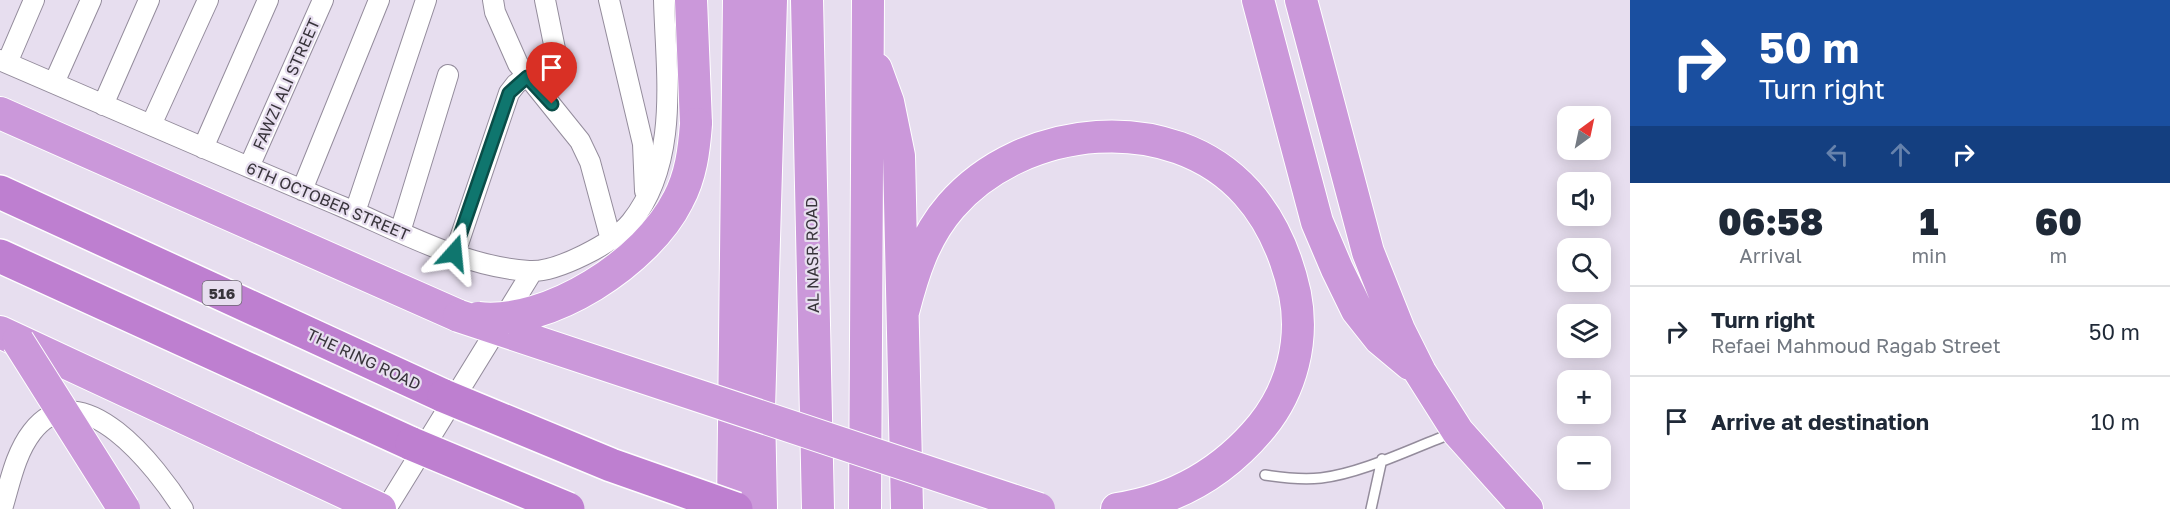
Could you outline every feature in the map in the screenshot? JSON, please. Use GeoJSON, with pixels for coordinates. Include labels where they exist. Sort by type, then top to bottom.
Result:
{"type":"FeatureCollection","features":[{"type":"Feature","properties":{"kind":"highway"},"geometry":{"type":"LineString","coordinates":[[459,316],[484,319],[511,316],[563,301],[631,259],[666,220],[682,191],[694,150],[696,124],[692,0]]}},
{"type":"Feature","properties":{"kind":"highway"},"geometry":{"type":"LineString","coordinates":[[735,509],[739,0]]}},
{"type":"Feature","properties":{"kind":"highway"},"geometry":{"type":"LineString","coordinates":[[761,509],[759,408],[771,0]]}},
{"type":"Feature","properties":{"kind":"highway","name":"AL NASR ROAD"},"geometry":{"type":"LineString","coordinates":[[807,0],[818,509]]}},
{"type":"Feature","properties":{"kind":"highway"},"geometry":{"type":"LineString","coordinates":[[865,509],[868,0]]}},
{"type":"Feature","properties":{"kind":"highway"},"geometry":{"type":"LineString","coordinates":[[1258,0],[1314,211],[1336,269],[1357,310],[1380,339],[1420,372]]}},
{"type":"Feature","properties":{"kind":"highway"},"geometry":{"type":"LineString","coordinates":[[1301,0],[1368,252],[1400,330],[1420,372],[1458,432],[1527,509]]}},
{"type":"Feature","properties":{"kind":"highway"},"geometry":{"type":"LineString","coordinates":[[868,50],[888,102],[899,156],[907,509]]}},
{"type":"Feature","properties":{"kind":"highway"},"geometry":{"type":"LineString","coordinates":[[0,113],[459,316],[1039,509]]}},
{"type":"Feature","properties":{"kind":"highway"},"geometry":{"type":"LineString","coordinates":[[903,312],[912,274],[928,238],[951,206],[980,178],[1014,158],[1050,144],[1089,137],[1129,137],[1161,142],[1193,154],[1221,170],[1246,192],[1266,218],[1281,248],[1298,308],[1299,337],[1293,366],[1283,393],[1269,417],[1250,440],[1201,481],[1172,495],[1142,505],[1117,509]]}},
{"type":"Feature","properties":{"kind":"highway","name":"THE RING ROAD"},"geometry":{"type":"LineString","coordinates":[[0,192],[444,396],[611,465],[735,509]]}},
{"type":"Feature","properties":{"kind":"highway"},"geometry":{"type":"LineString","coordinates":[[0,256],[412,444],[568,509]]}},
{"type":"Feature","properties":{"kind":"highway"},"geometry":{"type":"LineString","coordinates":[[9,336],[379,508]]}},
{"type":"Feature","properties":{"kind":"highway"},"geometry":{"type":"LineString","coordinates":[[9,336],[124,509]]}},
{"type":"Feature","properties":{"kind":"street"},"geometry":{"type":"LineString","coordinates":[[4,61],[34,0]]}},
{"type":"Feature","properties":{"kind":"street"},"geometry":{"type":"LineString","coordinates":[[54,83],[91,0]]}},
{"type":"Feature","properties":{"kind":"street"},"geometry":{"type":"LineString","coordinates":[[103,105],[149,0]]}},
{"type":"Feature","properties":{"kind":"street"},"geometry":{"type":"LineString","coordinates":[[151,125],[208,0]]}},
{"type":"Feature","properties":{"kind":"street"},"geometry":{"type":"LineString","coordinates":[[203,148],[268,0]]}},
{"type":"Feature","properties":{"kind":"street","name":"FAWZI ALI STREET"},"geometry":{"type":"LineString","coordinates":[[249,167],[323,0]]}},
{"type":"Feature","properties":{"kind":"street"},"geometry":{"type":"LineString","coordinates":[[302,190],[379,0]]}},
{"type":"Feature","properties":{"kind":"street"},"geometry":{"type":"LineString","coordinates":[[355,212],[426,0]]}},
{"type":"Feature","properties":{"kind":"street"},"geometry":{"type":"LineString","coordinates":[[493,0],[495,12],[518,64],[580,141],[590,162],[611,240]]}},
{"type":"Feature","properties":{"kind":"street"},"geometry":{"type":"LineString","coordinates":[[454,253],[503,104],[516,84],[556,54],[545,0]]}},
{"type":"Feature","properties":{"kind":"street"},"geometry":{"type":"LineString","coordinates":[[609,0],[643,144],[646,200]]}},
{"type":"Feature","properties":{"kind":"street","name":"6TH OCTOBER STREET"},"geometry":{"type":"LineString","coordinates":[[4,61],[400,232],[496,267],[532,272],[578,258],[611,240],[630,224],[646,200],[660,161],[666,131],[664,0]]}},
{"type":"Feature","properties":{"kind":"street"},"geometry":{"type":"LineString","coordinates":[[400,232],[448,75]]}},
{"type":"Feature","properties":{"kind":"street"},"geometry":{"type":"LineString","coordinates":[[379,508],[532,272]]}},
{"type":"Feature","properties":{"kind":"street"},"geometry":{"type":"LineString","coordinates":[[2,509],[18,458],[33,430],[46,419],[77,410],[92,416],[119,433],[158,474],[183,509]]}},
{"type":"Feature","properties":{"kind":"lane"},"geometry":{"type":"LineString","coordinates":[[1265,475],[1292,479],[1322,478],[1458,432]]}},
{"type":"Feature","properties":{"kind":"lane"},"geometry":{"type":"LineString","coordinates":[[1371,509],[1382,459]]}},
{"type":"Feature","properties":{"kind":"route"},"geometry":{"type":"LineString","coordinates":[[454,253],[503,104],[509,93],[516,84],[527,77],[552,104]]}}]}
